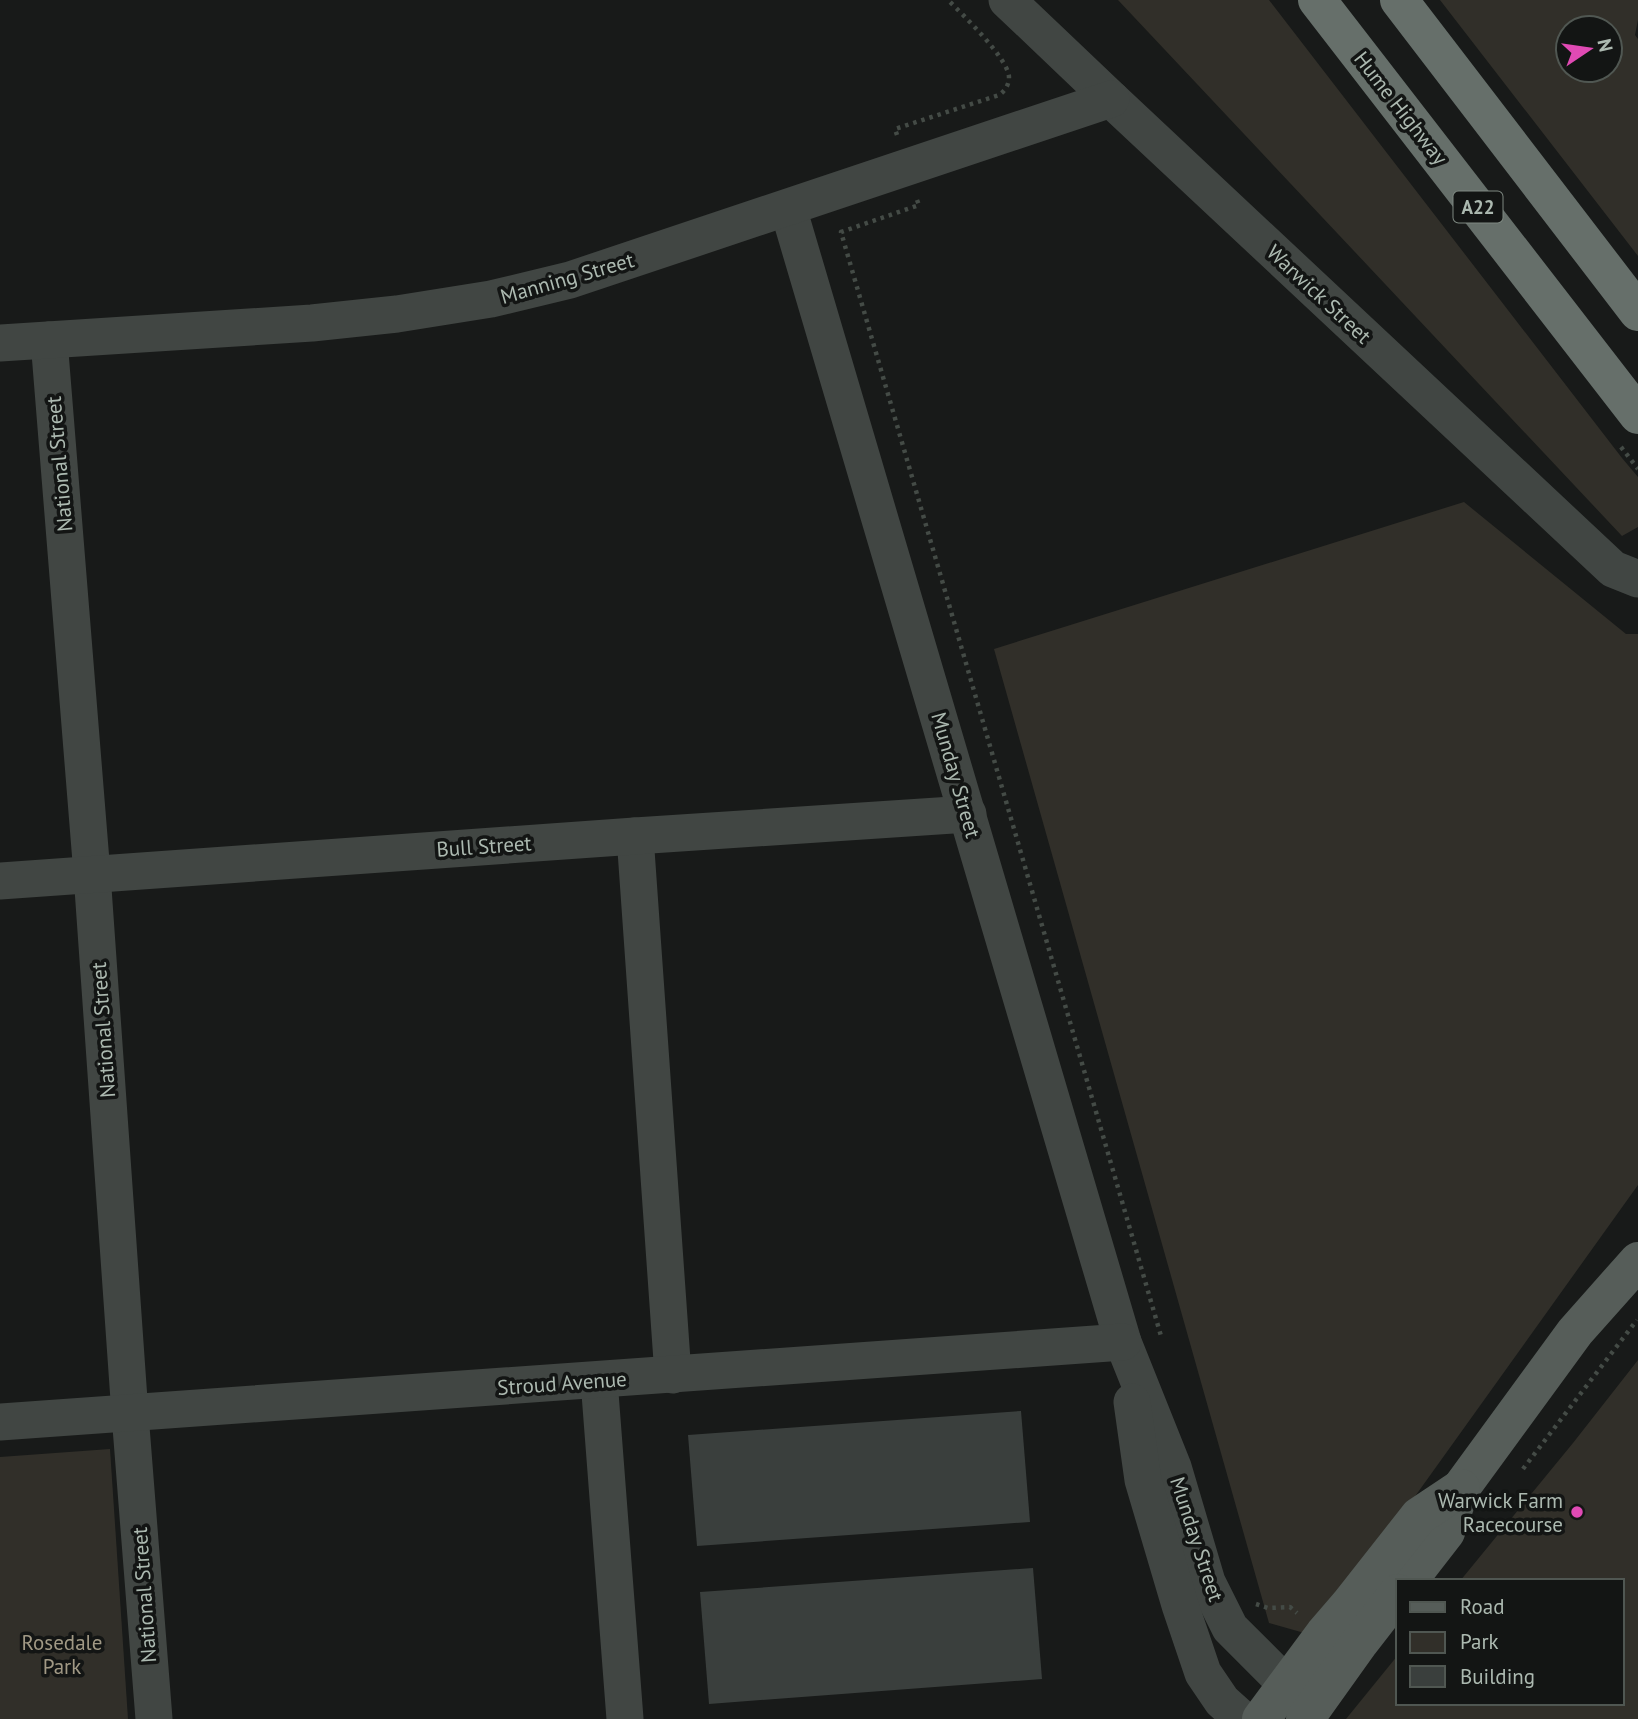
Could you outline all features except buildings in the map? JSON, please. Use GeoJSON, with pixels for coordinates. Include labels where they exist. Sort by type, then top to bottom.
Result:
{"type":"FeatureCollection","features":[{"type":"Feature","properties":{"kind":"highway","name":"Hume Highway"},"geometry":{"type":"LineString","coordinates":[[1317,0],[1638,415]]}},
{"type":"Feature","properties":{"kind":"highway"},"geometry":{"type":"LineString","coordinates":[[1399,0],[1638,312]]}},
{"type":"Feature","properties":{"kind":"main road"},"geometry":{"type":"LineString","coordinates":[[1410,1579],[1446,1532],[1461,1488],[1575,1332],[1638,1261]]}},
{"type":"Feature","properties":{"kind":"main road"},"geometry":{"type":"LineString","coordinates":[[1302,1703],[1324,1634],[1419,1516],[1461,1488]]}},
{"type":"Feature","properties":{"kind":"main road"},"geometry":{"type":"LineString","coordinates":[[1261,1719],[1302,1703],[1355,1648],[1396,1596]]}},
{"type":"Feature","properties":{"kind":"street","name":"Warwick Street"},"geometry":{"type":"LineString","coordinates":[[1007,0],[1613,569],[1638,579]]}},
{"type":"Feature","properties":{"kind":"street","name":"Manning Street"},"geometry":{"type":"LineString","coordinates":[[0,343],[312,323],[397,314],[491,299],[570,280],[1111,99]]}},
{"type":"Feature","properties":{"kind":"street","name":"Munday Street"},"geometry":{"type":"LineString","coordinates":[[788,208],[1123,1342],[1173,1467],[1213,1594],[1230,1628],[1302,1703]]}},
{"type":"Feature","properties":{"kind":"street","name":"National Street"},"geometry":{"type":"LineString","coordinates":[[49,340],[92,874],[154,1719]]}},
{"type":"Feature","properties":{"kind":"street","name":"Bull Street"},"geometry":{"type":"LineString","coordinates":[[0,881],[968,814]]}},
{"type":"Feature","properties":{"kind":"street"},"geometry":{"type":"LineString","coordinates":[[635,836],[673,1375]]}},
{"type":"Feature","properties":{"kind":"street","name":"Munday Street"},"geometry":{"type":"LineString","coordinates":[[1123,1342],[1143,1480],[1180,1605],[1203,1673],[1222,1701],[1242,1719]]}},
{"type":"Feature","properties":{"kind":"street","name":"Stroud Avenue"},"geometry":{"type":"LineString","coordinates":[[0,1422],[1123,1342]]}},
{"type":"Feature","properties":{"kind":"street"},"geometry":{"type":"LineString","coordinates":[[598,1380],[625,1719]]}},
{"type":"Feature","properties":{"kind":"path"},"geometry":{"type":"LineString","coordinates":[[895,129],[999,95],[1007,86],[1009,78],[1003,62],[975,27],[948,0]]}},
{"type":"Feature","properties":{"kind":"path"},"geometry":{"type":"LineString","coordinates":[[919,205],[841,232],[1163,1345]]}},
{"type":"Feature","properties":{"kind":"path"},"geometry":{"type":"LineString","coordinates":[[1521,1472],[1638,1319]]}},
{"type":"Feature","properties":{"kind":"path"},"geometry":{"type":"LineString","coordinates":[[1251,1603],[1268,1608],[1290,1607]]}},
{"type":"Feature","properties":{"kind":"green space"},"geometry":{"type":"Polygon","coordinates":[[[1118,0],[1269,0],[1638,477],[1638,527],[1622,536],[1118,0]]]}},
{"type":"Feature","properties":{"kind":"green space"},"geometry":{"type":"Polygon","coordinates":[[[1440,0],[1638,0],[1635,35],[1638,39],[1638,256],[1440,0]]]}},
{"type":"Feature","properties":{"kind":"green space"},"geometry":{"type":"Polygon","coordinates":[[[1464,502],[1626,634],[1638,634],[1638,1185],[1315,1636],[1269,1623],[994,649],[1464,502]]]}},
{"type":"Feature","properties":{"kind":"green space","name":"Warwick Farm Racecourse"},"geometry":{"type":"Polygon","coordinates":[[[1638,1360],[1638,1719],[1346,1719],[1396,1657],[1396,1705],[1624,1705],[1624,1579],[1462,1579],[1638,1360]]]}},
{"type":"Feature","properties":{"kind":"green space","name":"Rosedale Park"},"geometry":{"type":"Polygon","coordinates":[[[110,1449],[128,1719],[0,1719],[0,1457],[110,1449]]]}},
{"type":"Feature","properties":{"kind":"place","name":"Warwick Farm Racecourse"},"geometry":{"type":"Point","coordinates":[1577,1512]}}]}
